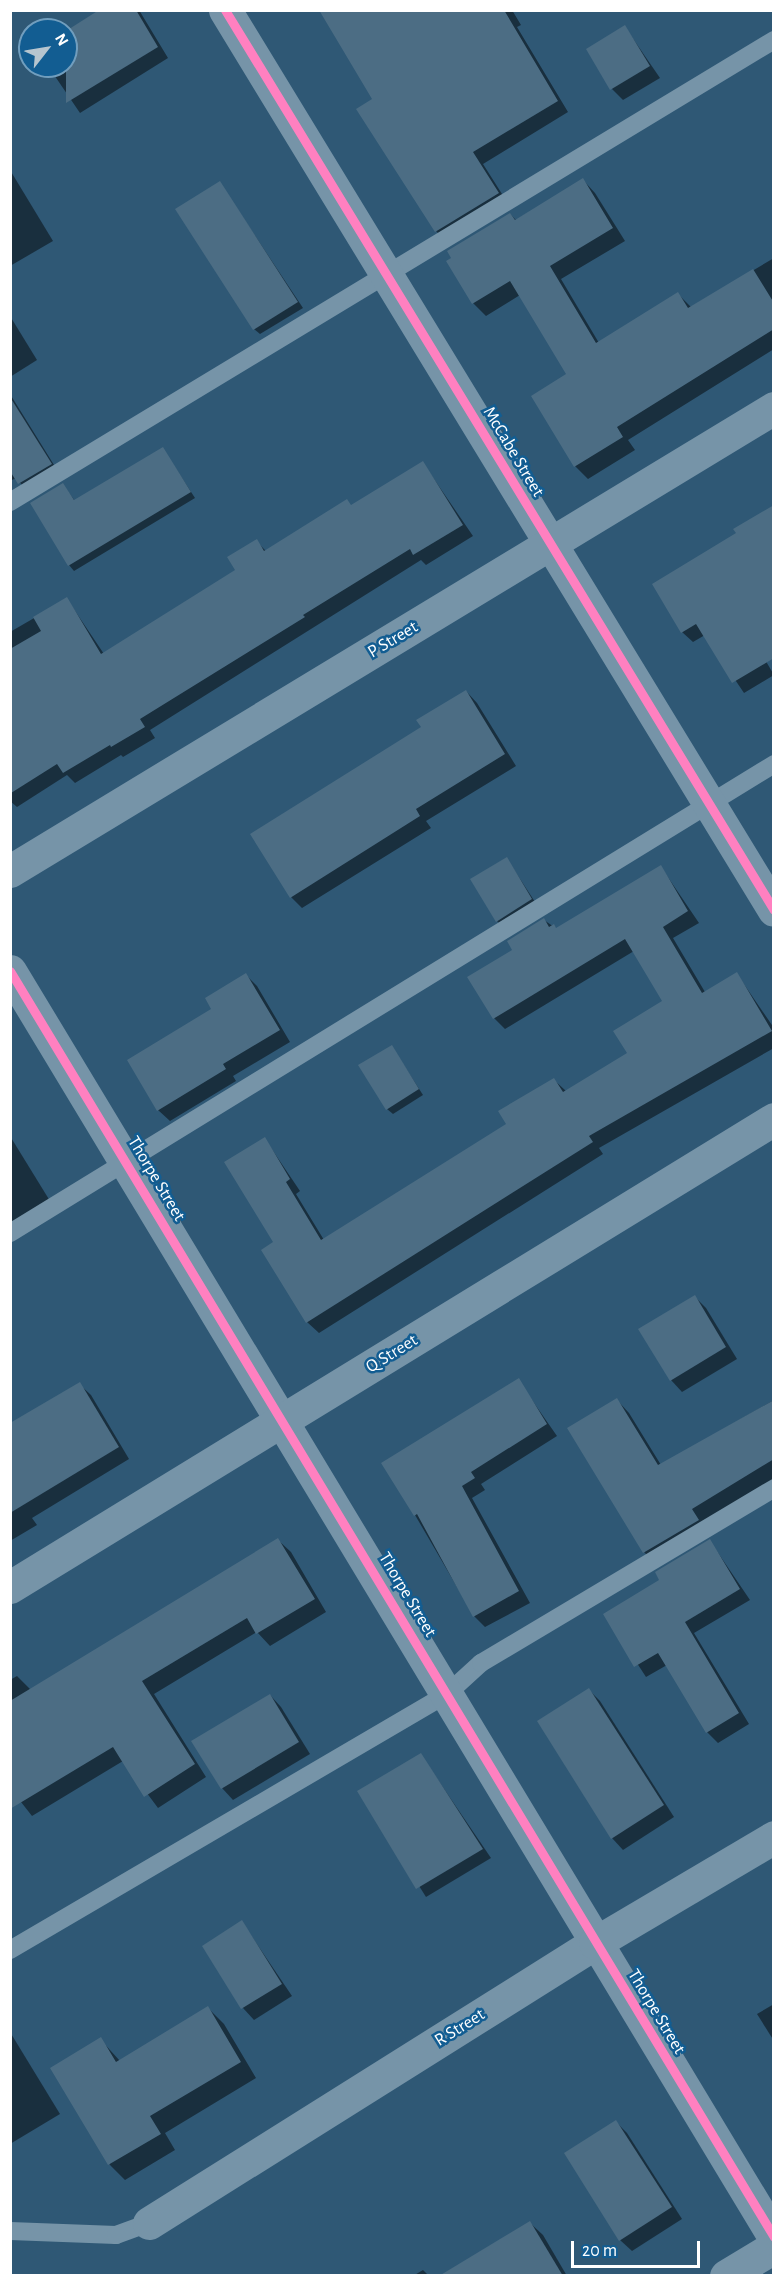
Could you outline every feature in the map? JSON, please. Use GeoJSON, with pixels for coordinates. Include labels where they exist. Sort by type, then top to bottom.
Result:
{"type":"FeatureCollection","features":[{"type":"Feature","properties":{"kind":"street","name":"McCabe Street"},"geometry":{"type":"LineString","coordinates":[[225,10],[774,910]]}},
{"type":"Feature","properties":{"kind":"street","name":"P Street"},"geometry":{"type":"LineString","coordinates":[[10,871],[774,408]]}},
{"type":"Feature","properties":{"kind":"street","name":"Thorpe Street"},"geometry":{"type":"LineString","coordinates":[[10,971],[284,1420],[595,1943],[774,2237]]}},
{"type":"Feature","properties":{"kind":"street","name":"Q Street"},"geometry":{"type":"LineString","coordinates":[[10,1587],[774,1119]]}},
{"type":"Feature","properties":{"kind":"street","name":"R Street"},"geometry":{"type":"LineString","coordinates":[[149,2223],[595,1943],[774,1837]]}},
{"type":"Feature","properties":{"kind":"street"},"geometry":{"type":"LineString","coordinates":[[726,2276],[774,2247]]}},
{"type":"Feature","properties":{"kind":"lane"},"geometry":{"type":"LineString","coordinates":[[10,502],[774,40]]}},
{"type":"Feature","properties":{"kind":"lane"},"geometry":{"type":"LineString","coordinates":[[10,1233],[774,764]]}},
{"type":"Feature","properties":{"kind":"lane"},"geometry":{"type":"LineString","coordinates":[[10,1950],[447,1694],[481,1663],[774,1488]]}},
{"type":"Feature","properties":{"kind":"lane"},"geometry":{"type":"LineString","coordinates":[[10,2231],[116,2235],[149,2223]]}},
{"type":"Feature","properties":{"kind":"building"},"geometry":{"type":"Polygon","coordinates":[[[99,10],[136,10],[158,47],[66,103],[66,78],[78,78],[78,23],[99,10]]]}},
{"type":"Feature","properties":{"kind":"building"},"geometry":{"type":"Polygon","coordinates":[[[319,10],[504,10],[558,101],[473,152],[499,193],[435,232],[356,109],[372,99],[319,10]]]}},
{"type":"Feature","properties":{"kind":"building"},"geometry":{"type":"Polygon","coordinates":[[[625,25],[650,66],[610,90],[586,49],[625,25]]]}},
{"type":"Feature","properties":{"kind":"building"},"geometry":{"type":"Polygon","coordinates":[[[583,178],[613,228],[550,266],[596,343],[678,292],[688,308],[753,269],[774,303],[774,329],[617,427],[623,437],[574,467],[531,396],[566,374],[510,281],[472,304],[446,261],[451,258],[447,251],[510,213],[515,220],[583,178]]]}},
{"type":"Feature","properties":{"kind":"building"},"geometry":{"type":"Polygon","coordinates":[[[220,181],[298,302],[253,330],[175,209],[220,181]]]}},
{"type":"Feature","properties":{"kind":"building"},"geometry":{"type":"Polygon","coordinates":[[[10,397],[52,464],[18,484],[10,471],[10,397]]]}},
{"type":"Feature","properties":{"kind":"building"},"geometry":{"type":"Polygon","coordinates":[[[163,447],[191,492],[68,566],[30,503],[63,483],[74,500],[163,447]]]}},
{"type":"Feature","properties":{"kind":"building"},"geometry":{"type":"Polygon","coordinates":[[[423,461],[463,525],[413,555],[410,549],[303,615],[305,617],[140,719],[145,727],[63,773],[57,764],[11,793],[10,649],[41,631],[33,617],[67,597],[101,654],[235,570],[227,557],[257,539],[264,551],[347,499],[351,505],[423,461]]]}},
{"type":"Feature","properties":{"kind":"building"},"geometry":{"type":"Polygon","coordinates":[[[774,505],[774,658],[732,683],[696,624],[681,633],[652,584],[736,533],[733,529],[774,505]]]}},
{"type":"Feature","properties":{"kind":"building"},"geometry":{"type":"Polygon","coordinates":[[[466,690],[505,754],[416,809],[420,816],[290,898],[250,834],[421,727],[416,720],[466,690]]]}},
{"type":"Feature","properties":{"kind":"building"},"geometry":{"type":"Polygon","coordinates":[[[507,857],[532,899],[496,922],[470,879],[507,857]]]}},
{"type":"Feature","properties":{"kind":"building"},"geometry":{"type":"Polygon","coordinates":[[[661,865],[688,911],[663,927],[702,993],[737,972],[772,1031],[589,1136],[593,1142],[306,1323],[261,1250],[273,1242],[224,1162],[265,1137],[290,1179],[286,1182],[321,1240],[506,1124],[498,1111],[554,1078],[563,1092],[627,1053],[613,1031],[662,1001],[625,939],[493,1019],[467,977],[512,950],[507,941],[544,918],[549,927],[554,924],[556,928],[661,865]]]}},
{"type":"Feature","properties":{"kind":"building"},"geometry":{"type":"Polygon","coordinates":[[[246,973],[280,1030],[223,1064],[226,1069],[157,1111],[127,1060],[211,1009],[205,998],[246,973]]]}},
{"type":"Feature","properties":{"kind":"building"},"geometry":{"type":"Polygon","coordinates":[[[392,1045],[419,1089],[386,1110],[358,1065],[392,1045]]]}},
{"type":"Feature","properties":{"kind":"building"},"geometry":{"type":"Polygon","coordinates":[[[695,1295],[726,1347],[670,1381],[638,1329],[695,1295]]]}},
{"type":"Feature","properties":{"kind":"building"},"geometry":{"type":"Polygon","coordinates":[[[519,1378],[547,1424],[471,1472],[475,1478],[462,1486],[519,1591],[473,1617],[417,1514],[414,1516],[381,1463],[519,1378]]]}},
{"type":"Feature","properties":{"kind":"building"},"geometry":{"type":"Polygon","coordinates":[[[80,1382],[119,1447],[10,1513],[10,1423],[80,1382]]]}},
{"type":"Feature","properties":{"kind":"building"},"geometry":{"type":"Polygon","coordinates":[[[617,1398],[658,1465],[774,1400],[774,1459],[692,1509],[699,1520],[643,1553],[567,1428],[617,1398]]]}},
{"type":"Feature","properties":{"kind":"building"},"geometry":{"type":"Polygon","coordinates":[[[278,1538],[315,1599],[256,1634],[247,1618],[142,1681],[195,1764],[144,1797],[113,1747],[10,1809],[10,1701],[278,1538]]]}},
{"type":"Feature","properties":{"kind":"building"},"geometry":{"type":"Polygon","coordinates":[[[710,1539],[740,1589],[685,1622],[739,1713],[706,1733],[658,1653],[634,1667],[603,1614],[659,1580],[655,1572],[710,1539]]]}},
{"type":"Feature","properties":{"kind":"building"},"geometry":{"type":"Polygon","coordinates":[[[589,1688],[664,1805],[611,1839],[537,1721],[589,1688]]]}},
{"type":"Feature","properties":{"kind":"building"},"geometry":{"type":"Polygon","coordinates":[[[270,1694],[299,1742],[221,1789],[191,1741],[270,1694]]]}},
{"type":"Feature","properties":{"kind":"building"},"geometry":{"type":"Polygon","coordinates":[[[421,1753],[483,1849],[416,1889],[357,1791],[421,1753]]]}},
{"type":"Feature","properties":{"kind":"building"},"geometry":{"type":"Polygon","coordinates":[[[242,1920],[282,1984],[241,2009],[202,1946],[242,1920]]]}},
{"type":"Feature","properties":{"kind":"building"},"geometry":{"type":"Polygon","coordinates":[[[208,2006],[241,2062],[150,2116],[161,2134],[108,2165],[50,2068],[101,2037],[116,2062],[208,2006]]]}},
{"type":"Feature","properties":{"kind":"building"},"geometry":{"type":"Polygon","coordinates":[[[616,2120],[672,2207],[619,2241],[564,2153],[616,2120]]]}},
{"type":"Feature","properties":{"kind":"building"},"geometry":{"type":"Polygon","coordinates":[[[530,2221],[563,2276],[439,2276],[530,2221]]]}},
{"type":"Feature","properties":{"kind":"cycle path"},"geometry":{"type":"LineString","coordinates":[[225,10],[774,910]]}},
{"type":"Feature","properties":{"kind":"cycle path"},"geometry":{"type":"LineString","coordinates":[[10,971],[774,2237]]}}]}
